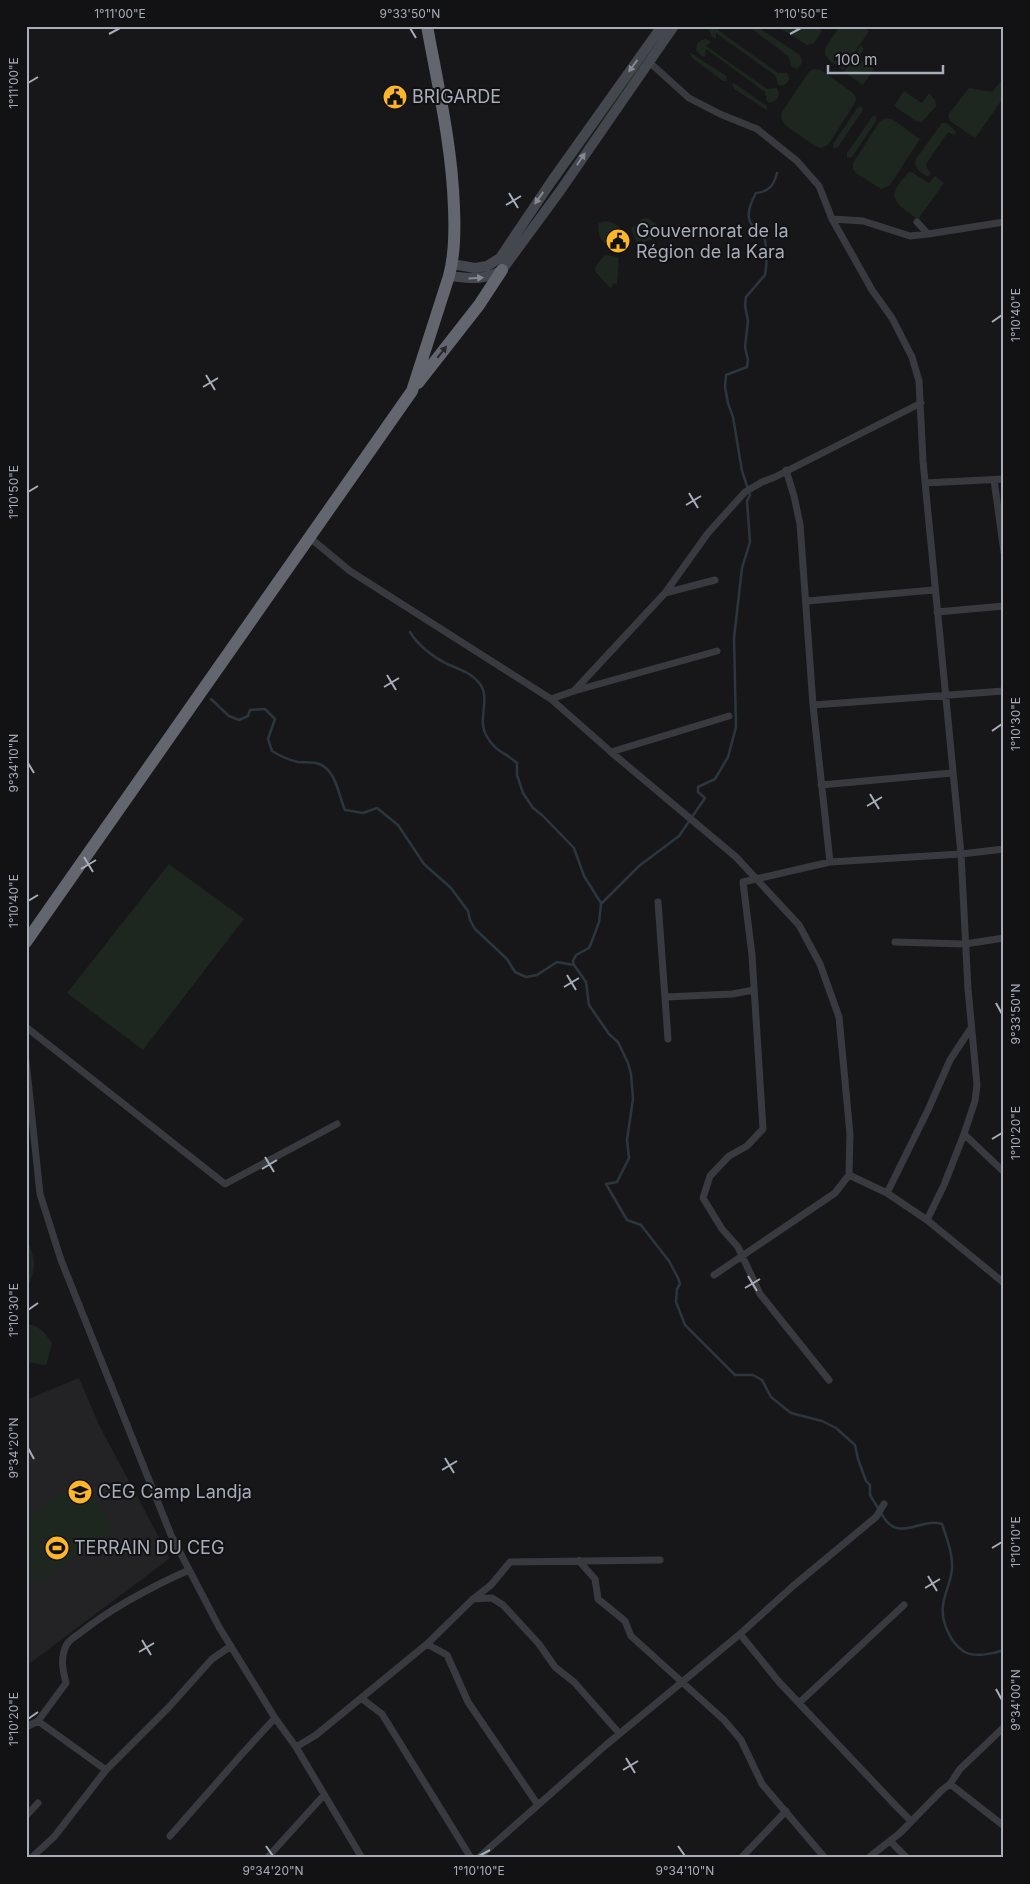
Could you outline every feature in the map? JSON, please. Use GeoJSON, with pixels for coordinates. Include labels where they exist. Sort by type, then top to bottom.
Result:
{"type":"FeatureCollection","features":[{"type":"Feature","properties":{"kind":"highway"},"geometry":{"type":"LineString","coordinates":[[412,390],[450,270],[454,221],[451,159],[427,26]]}},
{"type":"Feature","properties":{"kind":"highway"},"geometry":{"type":"LineString","coordinates":[[26,942],[308,536],[412,390],[479,305],[502,270]]}},
{"type":"Feature","properties":{"kind":"main road"},"geometry":{"type":"LineString","coordinates":[[450,270],[487,266],[500,258],[555,176],[662,26]]}},
{"type":"Feature","properties":{"kind":"main road"},"geometry":{"type":"LineString","coordinates":[[450,270],[476,279],[491,276],[502,270],[565,184],[648,61],[674,26]]}},
{"type":"Feature","properties":{"kind":"main road"},"geometry":{"type":"LineString","coordinates":[[555,176],[565,184]]}},
{"type":"Feature","properties":{"kind":"street"},"geometry":{"type":"LineString","coordinates":[[648,61],[689,98],[720,114],[757,129],[797,161],[819,186],[832,219],[872,290],[892,318],[912,357],[919,381],[925,483],[933,552],[934,590],[961,854],[965,944],[977,1085],[975,1101],[964,1134],[944,1185],[927,1220]]}},
{"type":"Feature","properties":{"kind":"street"},"geometry":{"type":"LineString","coordinates":[[832,219],[863,221],[910,236],[1004,222]]}},
{"type":"Feature","properties":{"kind":"street"},"geometry":{"type":"LineString","coordinates":[[917,222],[928,234]]}},
{"type":"Feature","properties":{"kind":"street"},"geometry":{"type":"LineString","coordinates":[[574,690],[665,593],[708,533],[748,490],[921,403]]}},
{"type":"Feature","properties":{"kind":"street"},"geometry":{"type":"LineString","coordinates":[[786,470],[800,524],[813,706],[830,862]]}},
{"type":"Feature","properties":{"kind":"street"},"geometry":{"type":"LineString","coordinates":[[925,483],[1004,479]]}},
{"type":"Feature","properties":{"kind":"street"},"geometry":{"type":"LineString","coordinates":[[994,480],[1004,552]]}},
{"type":"Feature","properties":{"kind":"street"},"geometry":{"type":"LineString","coordinates":[[308,536],[350,571],[551,700],[736,857],[799,925],[820,964],[839,1017],[849,1124],[850,1175],[835,1193],[714,1276]]}},
{"type":"Feature","properties":{"kind":"street"},"geometry":{"type":"LineString","coordinates":[[665,593],[715,580]]}},
{"type":"Feature","properties":{"kind":"street"},"geometry":{"type":"LineString","coordinates":[[807,601],[934,590]]}},
{"type":"Feature","properties":{"kind":"street"},"geometry":{"type":"LineString","coordinates":[[937,612],[1004,606]]}},
{"type":"Feature","properties":{"kind":"street"},"geometry":{"type":"LineString","coordinates":[[551,700],[574,690],[717,651]]}},
{"type":"Feature","properties":{"kind":"street"},"geometry":{"type":"LineString","coordinates":[[813,706],[944,694],[1004,691]]}},
{"type":"Feature","properties":{"kind":"street"},"geometry":{"type":"LineString","coordinates":[[611,752],[729,716]]}},
{"type":"Feature","properties":{"kind":"street"},"geometry":{"type":"LineString","coordinates":[[821,784],[952,773]]}},
{"type":"Feature","properties":{"kind":"street"},"geometry":{"type":"LineString","coordinates":[[829,1380],[760,1294],[743,1256],[722,1229],[703,1198],[710,1176],[729,1156],[747,1146],[764,1130],[754,990],[743,882],[830,862],[961,854],[1004,849]]}},
{"type":"Feature","properties":{"kind":"street"},"geometry":{"type":"LineString","coordinates":[[658,902],[668,1039]]}},
{"type":"Feature","properties":{"kind":"street"},"geometry":{"type":"LineString","coordinates":[[895,942],[965,944],[1004,938]]}},
{"type":"Feature","properties":{"kind":"street"},"geometry":{"type":"LineString","coordinates":[[666,997],[732,994],[754,990]]}},
{"type":"Feature","properties":{"kind":"street"},"geometry":{"type":"LineString","coordinates":[[26,1028],[225,1184],[337,1124]]}},
{"type":"Feature","properties":{"kind":"street"},"geometry":{"type":"LineString","coordinates":[[887,1193],[928,1110],[950,1060],[971,1028]]}},
{"type":"Feature","properties":{"kind":"street"},"geometry":{"type":"LineString","coordinates":[[26,1061],[40,1194],[61,1260],[171,1534],[231,1646],[275,1718],[296,1747],[362,1858]]}},
{"type":"Feature","properties":{"kind":"street"},"geometry":{"type":"LineString","coordinates":[[964,1134],[1004,1172]]}},
{"type":"Feature","properties":{"kind":"street"},"geometry":{"type":"LineString","coordinates":[[850,1175],[887,1193],[927,1220],[1004,1283]]}},
{"type":"Feature","properties":{"kind":"street"},"geometry":{"type":"LineString","coordinates":[[478,1858],[619,1733],[740,1634],[793,1586],[876,1516],[884,1504]]}},
{"type":"Feature","properties":{"kind":"street"},"geometry":{"type":"LineString","coordinates":[[296,1747],[316,1735],[427,1644],[472,1599],[490,1585],[510,1562],[660,1560]]}},
{"type":"Feature","properties":{"kind":"street"},"geometry":{"type":"LineString","coordinates":[[578,1561],[595,1579],[598,1599],[624,1620],[631,1636],[724,1720],[741,1740],[762,1784],[826,1858]]}},
{"type":"Feature","properties":{"kind":"street"},"geometry":{"type":"LineString","coordinates":[[26,1727],[38,1721],[66,1683],[62,1669],[62,1654],[66,1643],[104,1616],[159,1584],[189,1570]]}},
{"type":"Feature","properties":{"kind":"street"},"geometry":{"type":"LineString","coordinates":[[472,1599],[492,1598],[503,1606],[539,1644],[555,1667],[574,1682],[619,1733]]}},
{"type":"Feature","properties":{"kind":"street"},"geometry":{"type":"LineString","coordinates":[[799,1702],[866,1638],[904,1605]]}},
{"type":"Feature","properties":{"kind":"street"},"geometry":{"type":"LineString","coordinates":[[740,1634],[779,1682],[896,1807],[911,1820]]}},
{"type":"Feature","properties":{"kind":"street"},"geometry":{"type":"LineString","coordinates":[[427,1644],[447,1655],[468,1702],[538,1805]]}},
{"type":"Feature","properties":{"kind":"street"},"geometry":{"type":"LineString","coordinates":[[31,1858],[54,1837],[106,1770],[169,1707],[212,1659],[231,1646]]}},
{"type":"Feature","properties":{"kind":"street"},"geometry":{"type":"LineString","coordinates":[[360,1698],[382,1714],[471,1858]]}},
{"type":"Feature","properties":{"kind":"street"},"geometry":{"type":"LineString","coordinates":[[170,1836],[275,1718]]}},
{"type":"Feature","properties":{"kind":"street"},"geometry":{"type":"LineString","coordinates":[[38,1721],[106,1770]]}},
{"type":"Feature","properties":{"kind":"street"},"geometry":{"type":"LineString","coordinates":[[868,1858],[890,1841],[950,1784],[960,1769],[1004,1726]]}},
{"type":"Feature","properties":{"kind":"street"},"geometry":{"type":"LineString","coordinates":[[950,1784],[1004,1826]]}},
{"type":"Feature","properties":{"kind":"street"},"geometry":{"type":"LineString","coordinates":[[267,1858],[324,1795]]}},
{"type":"Feature","properties":{"kind":"street"},"geometry":{"type":"LineString","coordinates":[[26,1816],[38,1802]]}},
{"type":"Feature","properties":{"kind":"street"},"geometry":{"type":"LineString","coordinates":[[741,1858],[786,1811]]}},
{"type":"Feature","properties":{"kind":"street"},"geometry":{"type":"LineString","coordinates":[[890,1841],[907,1858]]}},
{"type":"Feature","properties":{"kind":"shaded area"},"geometry":{"type":"Polygon","coordinates":[[[712,26],[722,27],[718,30],[778,73],[787,73],[789,78],[787,83],[782,86],[778,85],[776,76],[716,33],[716,39],[712,37],[709,29],[712,26]]]}},
{"type":"Feature","properties":{"kind":"shaded area"},"geometry":{"type":"Polygon","coordinates":[[[748,26],[756,26],[800,55],[802,63],[800,66],[797,69],[792,67],[788,56],[748,26]]]}},
{"type":"Feature","properties":{"kind":"shaded area"},"geometry":{"type":"Polygon","coordinates":[[[781,26],[817,26],[822,31],[814,43],[807,45],[780,28],[781,26]]]}},
{"type":"Feature","properties":{"kind":"shaded area"},"geometry":{"type":"Polygon","coordinates":[[[840,26],[860,26],[869,31],[843,70],[828,59],[825,51],[840,26]]]}},
{"type":"Feature","properties":{"kind":"shaded area"},"geometry":{"type":"Polygon","coordinates":[[[706,39],[711,42],[706,46],[767,89],[777,88],[779,94],[777,99],[773,102],[767,102],[765,92],[706,49],[705,57],[700,55],[696,50],[697,44],[701,40],[706,39]]]}},
{"type":"Feature","properties":{"kind":"shaded area"},"geometry":{"type":"Polygon","coordinates":[[[861,45],[864,49],[858,58],[874,69],[863,85],[844,72],[861,45]]]}},
{"type":"Feature","properties":{"kind":"shaded area"},"geometry":{"type":"Polygon","coordinates":[[[652,47],[653,50],[569,165],[652,47]]]}},
{"type":"Feature","properties":{"kind":"shaded area"},"geometry":{"type":"Polygon","coordinates":[[[691,53],[726,76],[727,81],[723,81],[692,58],[691,53]]]}},
{"type":"Feature","properties":{"kind":"shaded area"},"geometry":{"type":"Polygon","coordinates":[[[813,69],[821,70],[853,93],[856,98],[855,103],[828,145],[821,148],[815,146],[784,124],[781,118],[782,112],[813,69]]]}},
{"type":"Feature","properties":{"kind":"shaded area"},"geometry":{"type":"Polygon","coordinates":[[[1004,77],[1004,97],[975,138],[950,121],[948,115],[969,88],[992,92],[1004,77]]]}},
{"type":"Feature","properties":{"kind":"shaded area"},"geometry":{"type":"Polygon","coordinates":[[[734,83],[767,106],[767,110],[734,89],[732,84],[734,83]]]}},
{"type":"Feature","properties":{"kind":"shaded area"},"geometry":{"type":"Polygon","coordinates":[[[904,91],[922,103],[929,93],[935,100],[936,106],[922,122],[916,121],[894,106],[904,91]]]}},
{"type":"Feature","properties":{"kind":"shaded area"},"geometry":{"type":"Polygon","coordinates":[[[861,106],[863,110],[838,147],[834,148],[833,144],[858,107],[861,106]]]}},
{"type":"Feature","properties":{"kind":"shaded area"},"geometry":{"type":"Polygon","coordinates":[[[873,116],[876,116],[876,121],[852,157],[847,158],[847,153],[873,116]]]}},
{"type":"Feature","properties":{"kind":"shaded area"},"geometry":{"type":"Polygon","coordinates":[[[886,118],[892,119],[920,139],[890,185],[881,189],[856,173],[853,169],[853,163],[880,121],[886,118]]]}},
{"type":"Feature","properties":{"kind":"shaded area"},"geometry":{"type":"Polygon","coordinates":[[[942,123],[947,123],[956,132],[954,135],[948,132],[926,164],[931,173],[928,177],[920,172],[915,162],[942,123]]]}},
{"type":"Feature","properties":{"kind":"shaded area"},"geometry":{"type":"Polygon","coordinates":[[[910,172],[929,183],[935,176],[944,183],[918,219],[898,204],[895,196],[897,187],[910,172]]]}},
{"type":"Feature","properties":{"kind":"shaded area"},"geometry":{"type":"Polygon","coordinates":[[[648,218],[667,233],[659,235],[658,238],[637,242],[631,229],[642,219],[648,218]]]}},
{"type":"Feature","properties":{"kind":"shaded area"},"geometry":{"type":"Polygon","coordinates":[[[606,221],[615,224],[623,230],[627,239],[626,249],[613,250],[601,239],[598,228],[599,223],[606,221]]]}},
{"type":"Feature","properties":{"kind":"shaded area"},"geometry":{"type":"Polygon","coordinates":[[[605,255],[618,257],[619,260],[617,284],[613,283],[611,289],[595,271],[596,266],[605,255]]]}},
{"type":"Feature","properties":{"kind":"shaded area"},"geometry":{"type":"Polygon","coordinates":[[[169,864],[244,919],[143,1050],[67,993],[169,864]]]}},
{"type":"Feature","properties":{"kind":"shaded area"},"geometry":{"type":"Polygon","coordinates":[[[26,1238],[34,1265],[26,1293],[26,1238]]]}},
{"type":"Feature","properties":{"kind":"shaded area"},"geometry":{"type":"Polygon","coordinates":[[[26,1324],[42,1330],[52,1344],[46,1365],[26,1362],[26,1324]]]}},
{"type":"Feature","properties":{"kind":"shaded area","name":"CEG Camp Landja"},"geometry":{"type":"Polygon","coordinates":[[[79,1378],[99,1425],[170,1558],[26,1666],[26,1400],[79,1378]]]}},
{"type":"Feature","properties":{"kind":"shaded area","name":"TERRAIN DU CEG"},"geometry":{"type":"Polygon","coordinates":[[[80,1480],[115,1528],[38,1584],[26,1568],[26,1519],[80,1480]]]}},
{"type":"Feature","properties":{"kind":"waterway"},"geometry":{"type":"LineString","coordinates":[[574,965],[573,961],[576,955],[589,948],[599,922],[601,904],[639,866],[679,836],[705,798],[698,792],[698,787],[715,779],[728,757],[736,727],[734,638],[742,568],[750,542],[747,501],[750,495],[742,471],[733,417],[725,387],[726,375],[747,367],[748,360],[745,347],[748,321],[745,305],[746,297],[765,275],[766,271],[765,240],[762,234],[750,222],[749,210],[756,193],[770,187],[777,173]]}},
{"type":"Feature","properties":{"kind":"waterway"},"geometry":{"type":"LineString","coordinates":[[410,632],[417,642],[431,654],[469,674],[480,684],[484,696],[484,729],[489,741],[517,763],[517,775],[523,793],[533,808],[574,848],[584,876],[601,903]]}},
{"type":"Feature","properties":{"kind":"waterway"},"geometry":{"type":"LineString","coordinates":[[211,699],[229,716],[239,720],[248,716],[250,710],[265,709],[275,719],[268,739],[272,751],[298,762],[321,765],[328,770],[334,779],[345,810],[363,813],[377,808],[398,825],[424,864],[451,888],[468,911],[475,929],[507,959],[515,972],[526,977],[537,975],[557,962],[574,965],[586,982],[589,1005],[609,1034],[618,1042],[631,1074],[633,1099],[627,1140],[629,1158],[617,1182],[606,1184],[627,1220],[641,1225],[669,1261],[680,1284],[677,1289],[676,1302],[685,1325],[735,1375],[753,1375],[762,1380],[771,1397],[791,1413],[822,1421],[836,1428],[855,1445],[866,1481],[870,1485],[870,1495],[878,1508]]}},
{"type":"Feature","properties":{"kind":"waterway"},"geometry":{"type":"LineString","coordinates":[[881,1513],[894,1527],[901,1529],[933,1523],[942,1524],[952,1558],[951,1574],[943,1606],[943,1618],[947,1631],[958,1647],[967,1653],[983,1655],[1004,1650]]}},
{"type":"Feature","properties":{"kind":"place","name":"BRIGARDE"},"geometry":{"type":"Point","coordinates":[395,97]}},
{"type":"Feature","properties":{"kind":"place","name":"Gouvernorat de la Région de la Kara"},"geometry":{"type":"Point","coordinates":[618,241]}},
{"type":"Feature","properties":{"kind":"place","name":"CEG Camp Landja"},"geometry":{"type":"Point","coordinates":[80,1492]}},
{"type":"Feature","properties":{"kind":"place","name":"TERRAIN DU CEG"},"geometry":{"type":"Point","coordinates":[57,1548]}}]}
